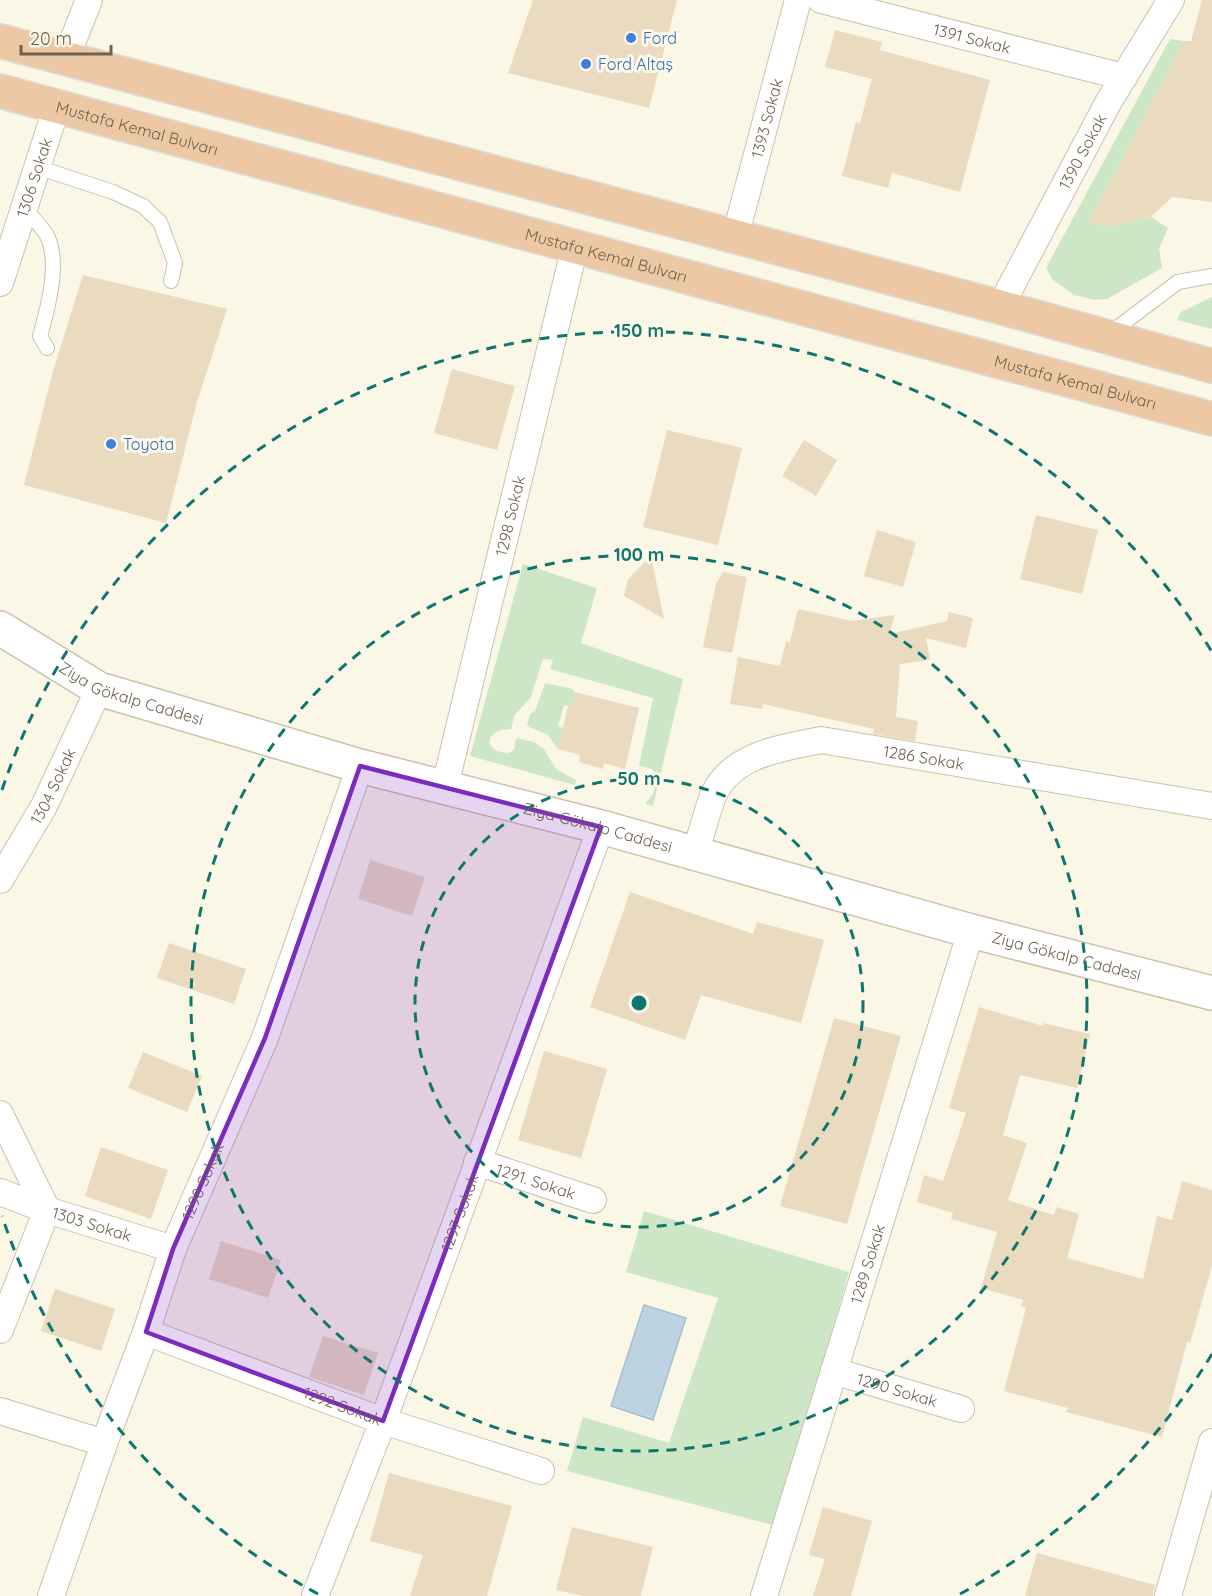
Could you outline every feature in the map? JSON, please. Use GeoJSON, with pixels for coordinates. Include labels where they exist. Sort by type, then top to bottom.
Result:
{"type":"FeatureCollection","features":[{"type":"Feature","properties":{"kind":"highway"},"geometry":{"type":"LineString","coordinates":[[0,41],[1000,307],[1212,366]]}},
{"type":"Feature","properties":{"kind":"highway","name":"Mustafa Kemal Bulvarı"},"geometry":{"type":"LineString","coordinates":[[0,91],[1212,419]]}},
{"type":"Feature","properties":{"kind":"street"},"geometry":{"type":"LineString","coordinates":[[66,58],[89,0]]}},
{"type":"Feature","properties":{"kind":"street","name":"1393 Sokak"},"geometry":{"type":"LineString","coordinates":[[735,237],[798,0]]}},
{"type":"Feature","properties":{"kind":"street","name":"1391 Sokak"},"geometry":{"type":"LineString","coordinates":[[821,0],[1124,78]]}},
{"type":"Feature","properties":{"kind":"street","name":"1390 Sokak"},"geometry":{"type":"LineString","coordinates":[[1000,307],[1109,101],[1171,0]]}},
{"type":"Feature","properties":{"kind":"street","name":"1306 Sokak"},"geometry":{"type":"LineString","coordinates":[[0,284],[57,106]]}},
{"type":"Feature","properties":{"kind":"street","name":"1298 Sokak"},"geometry":{"type":"LineString","coordinates":[[445,786],[575,246]]}},
{"type":"Feature","properties":{"kind":"street","name":"Ziya Gökalp Caddesi"},"geometry":{"type":"LineString","coordinates":[[0,628],[99,689],[360,765],[600,827],[970,932],[1212,993]]}},
{"type":"Feature","properties":{"kind":"street","name":"1304 Sokak"},"geometry":{"type":"LineString","coordinates":[[0,880],[44,806],[99,689]]}},
{"type":"Feature","properties":{"kind":"street","name":"1286 Sokak"},"geometry":{"type":"LineString","coordinates":[[695,854],[714,794],[732,770],[765,752],[821,740],[1212,806]]}},
{"type":"Feature","properties":{"kind":"street","name":"1298 Sokak"},"geometry":{"type":"LineString","coordinates":[[51,1596],[104,1443],[146,1332],[173,1250],[265,1038],[360,765]]}},
{"type":"Feature","properties":{"kind":"street","name":"1297 Sokak"},"geometry":{"type":"LineString","coordinates":[[315,1596],[383,1421],[600,827]]}},
{"type":"Feature","properties":{"kind":"street","name":"1289 Sokak"},"geometry":{"type":"LineString","coordinates":[[764,1596],[970,932]]}},
{"type":"Feature","properties":{"kind":"street","name":"1303 Sokak"},"geometry":{"type":"LineString","coordinates":[[0,1114],[47,1210],[173,1250]]}},
{"type":"Feature","properties":{"kind":"street","name":"1291. Sokak"},"geometry":{"type":"LineString","coordinates":[[477,1162],[593,1200]]}},
{"type":"Feature","properties":{"kind":"street"},"geometry":{"type":"LineString","coordinates":[[0,1192],[47,1210],[0,1330]]}},
{"type":"Feature","properties":{"kind":"street","name":"1292 Sokak"},"geometry":{"type":"LineString","coordinates":[[146,1332],[383,1421],[541,1471]]}},
{"type":"Feature","properties":{"kind":"street","name":"1290 Sokak"},"geometry":{"type":"LineString","coordinates":[[834,1371],[961,1409]]}},
{"type":"Feature","properties":{"kind":"street"},"geometry":{"type":"LineString","coordinates":[[0,1411],[104,1443]]}},
{"type":"Feature","properties":{"kind":"street"},"geometry":{"type":"LineString","coordinates":[[1168,1596],[1212,1443]]}},
{"type":"Feature","properties":{"kind":"lane"},"geometry":{"type":"LineString","coordinates":[[37,168],[112,192],[143,206],[160,222],[175,263],[171,281]]}},
{"type":"Feature","properties":{"kind":"lane"},"geometry":{"type":"LineString","coordinates":[[24,208],[46,234],[52,256],[49,302],[40,336],[47,348]]}},
{"type":"Feature","properties":{"kind":"lane"},"geometry":{"type":"LineString","coordinates":[[1106,337],[1178,282],[1212,276]]}},
{"type":"Feature","properties":{"kind":"highlighted area"},"geometry":{"type":"Polygon","coordinates":[[[360,766],[601,827],[383,1421],[146,1332],[173,1249],[265,1038],[360,766]]]}},
{"type":"Feature","properties":{"kind":"green space"},"geometry":{"type":"Polygon","coordinates":[[[1170,39],[1184,41],[1089,223],[1113,226],[1151,217],[1168,228],[1159,249],[1162,268],[1107,299],[1095,300],[1074,295],[1053,280],[1046,268],[1170,39]]]}},
{"type":"Feature","properties":{"kind":"green space"},"geometry":{"type":"Polygon","coordinates":[[[1212,297],[1212,329],[1177,320],[1181,312],[1212,297]]]}},
{"type":"Feature","properties":{"kind":"green space"},"geometry":{"type":"Polygon","coordinates":[[[523,564],[597,588],[581,643],[683,679],[653,806],[645,804],[653,794],[657,776],[652,769],[639,766],[653,698],[550,669],[553,660],[543,659],[531,697],[514,716],[511,729],[495,733],[489,741],[494,749],[509,753],[514,750],[516,738],[534,742],[544,749],[556,769],[576,780],[575,785],[470,756],[523,564]]]}},
{"type":"Feature","properties":{"kind":"green space"},"geometry":{"type":"Polygon","coordinates":[[[545,683],[573,689],[575,692],[571,707],[564,705],[558,726],[563,728],[558,749],[548,735],[527,726],[530,714],[535,711],[545,683]]]}},
{"type":"Feature","properties":{"kind":"green space"},"geometry":{"type":"Polygon","coordinates":[[[644,1211],[849,1272],[776,1526],[567,1471],[583,1417],[669,1443],[718,1298],[626,1272],[644,1211]]]}},
{"type":"Feature","properties":{"kind":"water"},"geometry":{"type":"Polygon","coordinates":[[[644,1305],[686,1318],[653,1420],[611,1406],[644,1305]]]}},
{"type":"Feature","properties":{"kind":"building"},"geometry":{"type":"Polygon","coordinates":[[[533,0],[677,0],[649,108],[508,73],[533,0]]]}},
{"type":"Feature","properties":{"kind":"building"},"geometry":{"type":"Polygon","coordinates":[[[1202,0],[1212,0],[1212,202],[1172,197],[1151,217],[1113,226],[1089,223],[1184,41],[1191,41],[1202,0]]]}},
{"type":"Feature","properties":{"kind":"building"},"geometry":{"type":"Polygon","coordinates":[[[835,30],[882,42],[880,50],[990,80],[960,192],[892,173],[888,188],[842,176],[856,122],[860,123],[872,79],[825,67],[835,30]]]}},
{"type":"Feature","properties":{"kind":"building"},"geometry":{"type":"Polygon","coordinates":[[[83,275],[227,309],[197,402],[166,523],[24,485],[53,371],[83,275]]]}},
{"type":"Feature","properties":{"kind":"building"},"geometry":{"type":"Polygon","coordinates":[[[452,369],[515,386],[497,450],[434,433],[452,369]]]}},
{"type":"Feature","properties":{"kind":"building"},"geometry":{"type":"Polygon","coordinates":[[[667,430],[742,448],[718,545],[643,527],[667,430]]]}},
{"type":"Feature","properties":{"kind":"building"},"geometry":{"type":"Polygon","coordinates":[[[804,440],[837,460],[816,496],[782,476],[804,440]]]}},
{"type":"Feature","properties":{"kind":"building"},"geometry":{"type":"Polygon","coordinates":[[[1036,515],[1098,530],[1082,594],[1020,579],[1036,515]]]}},
{"type":"Feature","properties":{"kind":"building"},"geometry":{"type":"Polygon","coordinates":[[[877,530],[916,542],[903,587],[864,576],[877,530]]]}},
{"type":"Feature","properties":{"kind":"building"},"geometry":{"type":"Polygon","coordinates":[[[651,556],[664,619],[624,596],[628,579],[651,556]]]}},
{"type":"Feature","properties":{"kind":"building"},"geometry":{"type":"Polygon","coordinates":[[[723,572],[747,577],[732,653],[703,647],[716,584],[723,572]]]}},
{"type":"Feature","properties":{"kind":"building"},"geometry":{"type":"Polygon","coordinates":[[[798,609],[852,621],[895,615],[889,634],[947,621],[949,612],[973,618],[966,648],[926,638],[930,660],[900,664],[896,717],[918,721],[915,741],[873,734],[874,729],[763,704],[762,709],[730,704],[738,657],[780,666],[786,641],[790,642],[798,609]]]}},
{"type":"Feature","properties":{"kind":"building"},"geometry":{"type":"Polygon","coordinates":[[[575,692],[639,708],[625,769],[604,763],[603,769],[579,762],[580,755],[558,749],[568,706],[571,707],[575,692]]]}},
{"type":"Feature","properties":{"kind":"building"},"geometry":{"type":"Polygon","coordinates":[[[370,860],[425,877],[412,916],[358,899],[370,860]]]}},
{"type":"Feature","properties":{"kind":"building"},"geometry":{"type":"Polygon","coordinates":[[[630,892],[753,934],[757,922],[824,940],[801,1023],[701,995],[685,1040],[590,1007],[630,892]]]}},
{"type":"Feature","properties":{"kind":"building"},"geometry":{"type":"Polygon","coordinates":[[[169,943],[246,969],[234,1004],[157,978],[169,943]]]}},
{"type":"Feature","properties":{"kind":"building"},"geometry":{"type":"Polygon","coordinates":[[[979,1007],[1043,1026],[1043,1023],[1090,1034],[1077,1088],[1020,1075],[1003,1135],[1027,1143],[1008,1200],[1054,1215],[1057,1207],[1079,1214],[1067,1258],[1143,1279],[1157,1216],[1172,1220],[1182,1181],[1212,1190],[1212,1266],[1190,1343],[1187,1342],[1162,1437],[1066,1412],[1068,1408],[1004,1391],[1026,1308],[1021,1306],[1023,1300],[981,1288],[997,1232],[951,1219],[953,1213],[917,1202],[924,1175],[943,1181],[966,1113],[949,1108],[979,1007]]]}},
{"type":"Feature","properties":{"kind":"building"},"geometry":{"type":"Polygon","coordinates":[[[834,1018],[901,1036],[847,1224],[780,1206],[834,1018]]]}},
{"type":"Feature","properties":{"kind":"building"},"geometry":{"type":"Polygon","coordinates":[[[544,1051],[607,1069],[581,1158],[518,1140],[544,1051]]]}},
{"type":"Feature","properties":{"kind":"building"},"geometry":{"type":"Polygon","coordinates":[[[143,1052],[202,1076],[187,1112],[128,1088],[143,1052]]]}},
{"type":"Feature","properties":{"kind":"building"},"geometry":{"type":"Polygon","coordinates":[[[101,1147],[168,1170],[151,1219],[85,1196],[101,1147]]]}},
{"type":"Feature","properties":{"kind":"building"},"geometry":{"type":"Polygon","coordinates":[[[221,1241],[281,1260],[268,1298],[209,1279],[221,1241]]]}},
{"type":"Feature","properties":{"kind":"building"},"geometry":{"type":"Polygon","coordinates":[[[55,1289],[115,1309],[101,1351],[41,1331],[55,1289]]]}},
{"type":"Feature","properties":{"kind":"building"},"geometry":{"type":"Polygon","coordinates":[[[323,1336],[378,1353],[364,1395],[309,1377],[323,1336]]]}},
{"type":"Feature","properties":{"kind":"building"},"geometry":{"type":"Polygon","coordinates":[[[389,1473],[512,1506],[487,1596],[410,1596],[423,1555],[370,1541],[389,1473]]]}},
{"type":"Feature","properties":{"kind":"building"},"geometry":{"type":"Polygon","coordinates":[[[823,1507],[872,1521],[851,1596],[813,1596],[825,1559],[809,1555],[823,1507]]]}},
{"type":"Feature","properties":{"kind":"building"},"geometry":{"type":"Polygon","coordinates":[[[572,1527],[653,1547],[641,1596],[583,1596],[556,1590],[572,1527]]]}},
{"type":"Feature","properties":{"kind":"building"},"geometry":{"type":"Polygon","coordinates":[[[1037,1553],[1155,1585],[1153,1596],[1025,1596],[1037,1553]]]}},
{"type":"Feature","properties":{"kind":"place","name":"Ford"},"geometry":{"type":"Point","coordinates":[631,38]}},
{"type":"Feature","properties":{"kind":"place","name":"Ford Altaş"},"geometry":{"type":"Point","coordinates":[586,64]}},
{"type":"Feature","properties":{"kind":"place","name":"Toyota"},"geometry":{"type":"Point","coordinates":[111,444]}}]}
